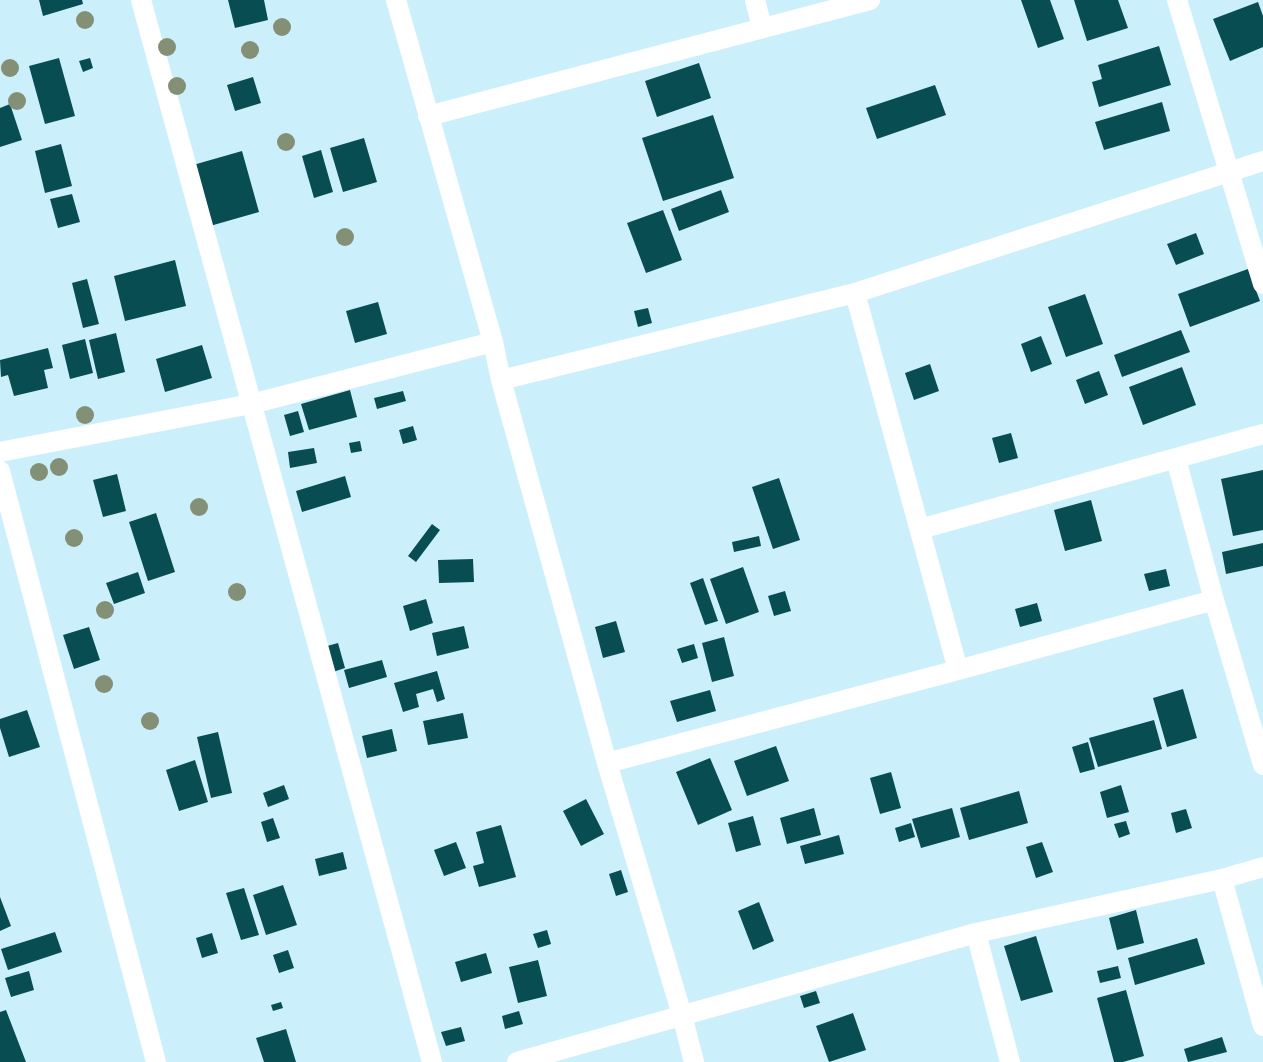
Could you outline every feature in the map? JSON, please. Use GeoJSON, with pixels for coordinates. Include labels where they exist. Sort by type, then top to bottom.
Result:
{"type":"FeatureCollection","features":[{"type":"Feature","properties":{"kind":"street"},"geometry":{"type":"LineString","coordinates":[[141,0],[432,1062]]}},
{"type":"Feature","properties":{"kind":"street"},"geometry":{"type":"LineString","coordinates":[[396,0],[493,342],[501,380],[607,763],[694,1062]]}},
{"type":"Feature","properties":{"kind":"street"},"geometry":{"type":"LineString","coordinates":[[755,0],[762,27]]}},
{"type":"Feature","properties":{"kind":"street"},"geometry":{"type":"LineString","coordinates":[[428,116],[870,0]]}},
{"type":"Feature","properties":{"kind":"street"},"geometry":{"type":"LineString","coordinates":[[1177,0],[1263,284]]}},
{"type":"Feature","properties":{"kind":"street"},"geometry":{"type":"LineString","coordinates":[[501,380],[855,293],[1263,161]]}},
{"type":"Feature","properties":{"kind":"street"},"geometry":{"type":"LineString","coordinates":[[855,293],[958,670]]}},
{"type":"Feature","properties":{"kind":"street"},"geometry":{"type":"LineString","coordinates":[[0,452],[251,404],[493,342]]}},
{"type":"Feature","properties":{"kind":"street"},"geometry":{"type":"LineString","coordinates":[[920,529],[1263,434]]}},
{"type":"Feature","properties":{"kind":"street"},"geometry":{"type":"LineString","coordinates":[[1176,459],[1214,600],[1263,765]]}},
{"type":"Feature","properties":{"kind":"street"},"geometry":{"type":"LineString","coordinates":[[0,471],[156,1062]]}},
{"type":"Feature","properties":{"kind":"street"},"geometry":{"type":"LineString","coordinates":[[607,763],[1214,600]]}},
{"type":"Feature","properties":{"kind":"street"},"geometry":{"type":"LineString","coordinates":[[517,1062],[976,933],[1222,879],[1263,867]]}},
{"type":"Feature","properties":{"kind":"street"},"geometry":{"type":"LineString","coordinates":[[1222,879],[1263,1026]]}},
{"type":"Feature","properties":{"kind":"street"},"geometry":{"type":"LineString","coordinates":[[976,933],[1010,1062]]}},
{"type":"Feature","properties":{"kind":"building"},"geometry":{"type":"Polygon","coordinates":[[[39,0],[82,0],[83,4],[43,16],[39,0]]]}},
{"type":"Feature","properties":{"kind":"building"},"geometry":{"type":"Polygon","coordinates":[[[228,0],[264,0],[268,20],[235,28],[228,0]]]}},
{"type":"Feature","properties":{"kind":"building"},"geometry":{"type":"Polygon","coordinates":[[[1021,0],[1050,0],[1064,39],[1038,48],[1021,0]]]}},
{"type":"Feature","properties":{"kind":"building"},"geometry":{"type":"Polygon","coordinates":[[[1074,0],[1118,0],[1128,28],[1087,41],[1074,0]]]}},
{"type":"Feature","properties":{"kind":"building"},"geometry":{"type":"Polygon","coordinates":[[[1258,2],[1263,16],[1263,47],[1230,61],[1213,19],[1258,2]]]}},
{"type":"Feature","properties":{"kind":"building"},"geometry":{"type":"Polygon","coordinates":[[[1159,46],[1171,85],[1099,107],[1092,82],[1102,79],[1098,65],[1159,46]]]}},
{"type":"Feature","properties":{"kind":"building"},"geometry":{"type":"Polygon","coordinates":[[[59,58],[75,116],[45,124],[29,66],[59,58]]]}},
{"type":"Feature","properties":{"kind":"building"},"geometry":{"type":"Polygon","coordinates":[[[90,58],[93,68],[83,72],[79,61],[90,58]]]}},
{"type":"Feature","properties":{"kind":"building"},"geometry":{"type":"Polygon","coordinates":[[[699,63],[711,98],[657,117],[645,81],[699,63]]]}},
{"type":"Feature","properties":{"kind":"building"},"geometry":{"type":"Polygon","coordinates":[[[253,77],[261,103],[235,111],[227,85],[253,77]]]}},
{"type":"Feature","properties":{"kind":"building"},"geometry":{"type":"Polygon","coordinates":[[[935,85],[946,115],[877,139],[866,108],[935,85]]]}},
{"type":"Feature","properties":{"kind":"building"},"geometry":{"type":"Polygon","coordinates":[[[1162,102],[1170,131],[1104,150],[1095,122],[1162,102]]]}},
{"type":"Feature","properties":{"kind":"building"},"geometry":{"type":"Polygon","coordinates":[[[10,104],[22,140],[0,147],[0,108],[10,104]]]}},
{"type":"Feature","properties":{"kind":"building"},"geometry":{"type":"Polygon","coordinates":[[[713,115],[734,178],[663,201],[642,138],[713,115]]]}},
{"type":"Feature","properties":{"kind":"building"},"geometry":{"type":"Polygon","coordinates":[[[364,138],[377,182],[343,192],[330,148],[364,138]]]}},
{"type":"Feature","properties":{"kind":"building"},"geometry":{"type":"Polygon","coordinates":[[[61,144],[72,186],[45,193],[35,151],[61,144]]]}},
{"type":"Feature","properties":{"kind":"building"},"geometry":{"type":"Polygon","coordinates":[[[321,150],[333,192],[314,198],[302,156],[321,150]]]}},
{"type":"Feature","properties":{"kind":"building"},"geometry":{"type":"Polygon","coordinates":[[[242,151],[259,212],[210,226],[193,165],[242,151]]]}},
{"type":"Feature","properties":{"kind":"building"},"geometry":{"type":"Polygon","coordinates":[[[721,190],[729,212],[679,231],[671,209],[721,190]]]}},
{"type":"Feature","properties":{"kind":"building"},"geometry":{"type":"Polygon","coordinates":[[[72,194],[80,222],[58,228],[50,199],[72,194]]]}},
{"type":"Feature","properties":{"kind":"building"},"geometry":{"type":"Polygon","coordinates":[[[663,210],[682,260],[646,273],[627,223],[663,210]]]}},
{"type":"Feature","properties":{"kind":"building"},"geometry":{"type":"Polygon","coordinates":[[[1196,233],[1204,254],[1176,265],[1167,244],[1196,233]]]}},
{"type":"Feature","properties":{"kind":"building"},"geometry":{"type":"Polygon","coordinates":[[[175,260],[186,306],[125,321],[114,276],[175,260]]]}},
{"type":"Feature","properties":{"kind":"building"},"geometry":{"type":"Polygon","coordinates":[[[1248,269],[1260,301],[1190,327],[1178,294],[1248,269]]]}},
{"type":"Feature","properties":{"kind":"building"},"geometry":{"type":"Polygon","coordinates":[[[87,279],[99,324],[83,328],[72,283],[87,279]]]}},
{"type":"Feature","properties":{"kind":"building"},"geometry":{"type":"Polygon","coordinates":[[[1085,294],[1103,344],[1066,357],[1048,307],[1085,294]]]}},
{"type":"Feature","properties":{"kind":"building"},"geometry":{"type":"Polygon","coordinates":[[[378,302],[387,334],[355,343],[346,311],[378,302]]]}},
{"type":"Feature","properties":{"kind":"building"},"geometry":{"type":"Polygon","coordinates":[[[648,308],[652,323],[638,327],[634,311],[648,308]]]}},
{"type":"Feature","properties":{"kind":"building"},"geometry":{"type":"Polygon","coordinates":[[[1181,330],[1190,352],[1122,377],[1114,355],[1181,330]]]}},
{"type":"Feature","properties":{"kind":"building"},"geometry":{"type":"Polygon","coordinates":[[[116,333],[125,372],[98,379],[89,340],[116,333]]]}},
{"type":"Feature","properties":{"kind":"building"},"geometry":{"type":"Polygon","coordinates":[[[1041,336],[1052,364],[1031,372],[1021,344],[1041,336]]]}},
{"type":"Feature","properties":{"kind":"building"},"geometry":{"type":"Polygon","coordinates":[[[85,339],[93,373],[70,379],[62,345],[85,339]]]}},
{"type":"Feature","properties":{"kind":"building"},"geometry":{"type":"Polygon","coordinates":[[[202,345],[212,378],[165,392],[156,359],[202,345]]]}},
{"type":"Feature","properties":{"kind":"building"},"geometry":{"type":"Polygon","coordinates":[[[48,348],[53,368],[44,370],[48,388],[14,396],[8,375],[1,377],[0,360],[48,348]]]}},
{"type":"Feature","properties":{"kind":"building"},"geometry":{"type":"Polygon","coordinates":[[[930,364],[939,391],[914,400],[905,373],[930,364]]]}},
{"type":"Feature","properties":{"kind":"building"},"geometry":{"type":"Polygon","coordinates":[[[1182,367],[1196,405],[1143,425],[1129,387],[1182,367]]]}},
{"type":"Feature","properties":{"kind":"building"},"geometry":{"type":"Polygon","coordinates":[[[1099,371],[1108,395],[1085,404],[1076,380],[1099,371]]]}},
{"type":"Feature","properties":{"kind":"building"},"geometry":{"type":"Polygon","coordinates":[[[350,390],[357,417],[309,430],[301,404],[350,390]]]}},
{"type":"Feature","properties":{"kind":"building"},"geometry":{"type":"Polygon","coordinates":[[[403,391],[406,401],[377,409],[374,398],[403,391]]]}},
{"type":"Feature","properties":{"kind":"building"},"geometry":{"type":"Polygon","coordinates":[[[298,411],[304,432],[290,436],[284,415],[298,411]]]}},
{"type":"Feature","properties":{"kind":"building"},"geometry":{"type":"Polygon","coordinates":[[[413,426],[417,440],[403,444],[399,430],[413,426]]]}},
{"type":"Feature","properties":{"kind":"building"},"geometry":{"type":"Polygon","coordinates":[[[1011,433],[1018,458],[999,463],[992,438],[1011,433]]]}},
{"type":"Feature","properties":{"kind":"building"},"geometry":{"type":"Polygon","coordinates":[[[360,441],[362,451],[351,453],[349,443],[360,441]]]}},
{"type":"Feature","properties":{"kind":"building"},"geometry":{"type":"Polygon","coordinates":[[[314,448],[317,463],[290,468],[288,452],[314,448]]]}},
{"type":"Feature","properties":{"kind":"building"},"geometry":{"type":"Polygon","coordinates":[[[1263,470],[1263,530],[1233,536],[1221,479],[1263,470]]]}},
{"type":"Feature","properties":{"kind":"building"},"geometry":{"type":"Polygon","coordinates":[[[117,474],[126,511],[103,517],[93,480],[117,474]]]}},
{"type":"Feature","properties":{"kind":"building"},"geometry":{"type":"Polygon","coordinates":[[[345,476],[351,497],[302,512],[296,491],[345,476]]]}},
{"type":"Feature","properties":{"kind":"building"},"geometry":{"type":"Polygon","coordinates":[[[779,478],[800,540],[773,549],[752,487],[779,478]]]}},
{"type":"Feature","properties":{"kind":"building"},"geometry":{"type":"Polygon","coordinates":[[[1091,500],[1102,541],[1065,551],[1054,510],[1091,500]]]}},
{"type":"Feature","properties":{"kind":"building"},"geometry":{"type":"Polygon","coordinates":[[[156,513],[175,572],[148,581],[129,522],[156,513]]]}},
{"type":"Feature","properties":{"kind":"building"},"geometry":{"type":"Polygon","coordinates":[[[432,524],[440,530],[416,562],[408,556],[432,524]]]}},
{"type":"Feature","properties":{"kind":"building"},"geometry":{"type":"Polygon","coordinates":[[[759,536],[761,546],[734,552],[732,542],[759,536]]]}},
{"type":"Feature","properties":{"kind":"building"},"geometry":{"type":"Polygon","coordinates":[[[1263,543],[1263,566],[1226,574],[1222,552],[1263,543]]]}},
{"type":"Feature","properties":{"kind":"building"},"geometry":{"type":"Polygon","coordinates":[[[473,559],[474,582],[439,583],[438,560],[473,559]]]}},
{"type":"Feature","properties":{"kind":"building"},"geometry":{"type":"Polygon","coordinates":[[[743,567],[759,612],[726,624],[710,579],[743,567]]]}},
{"type":"Feature","properties":{"kind":"building"},"geometry":{"type":"Polygon","coordinates":[[[1166,569],[1170,586],[1149,591],[1144,574],[1166,569]]]}},
{"type":"Feature","properties":{"kind":"building"},"geometry":{"type":"Polygon","coordinates":[[[138,572],[145,593],[114,604],[106,583],[138,572]]]}},
{"type":"Feature","properties":{"kind":"building"},"geometry":{"type":"Polygon","coordinates":[[[703,578],[718,621],[705,625],[690,583],[703,578]]]}},
{"type":"Feature","properties":{"kind":"building"},"geometry":{"type":"Polygon","coordinates":[[[785,591],[791,611],[774,616],[768,596],[785,591]]]}},
{"type":"Feature","properties":{"kind":"building"},"geometry":{"type":"Polygon","coordinates":[[[426,599],[433,623],[410,631],[403,606],[426,599]]]}},
{"type":"Feature","properties":{"kind":"building"},"geometry":{"type":"Polygon","coordinates":[[[1037,603],[1042,621],[1020,627],[1015,609],[1037,603]]]}},
{"type":"Feature","properties":{"kind":"building"},"geometry":{"type":"Polygon","coordinates":[[[616,621],[625,652],[603,658],[595,627],[616,621]]]}},
{"type":"Feature","properties":{"kind":"building"},"geometry":{"type":"Polygon","coordinates":[[[464,626],[469,648],[437,656],[432,633],[464,626]]]}},
{"type":"Feature","properties":{"kind":"building"},"geometry":{"type":"Polygon","coordinates":[[[89,627],[100,660],[74,669],[63,635],[89,627]]]}},
{"type":"Feature","properties":{"kind":"building"},"geometry":{"type":"Polygon","coordinates":[[[724,637],[734,676],[712,682],[702,643],[724,637]]]}},
{"type":"Feature","properties":{"kind":"building"},"geometry":{"type":"Polygon","coordinates":[[[338,643],[345,668],[327,674],[320,648],[338,643]]]}},
{"type":"Feature","properties":{"kind":"building"},"geometry":{"type":"Polygon","coordinates":[[[694,644],[698,658],[682,663],[677,649],[694,644]]]}},
{"type":"Feature","properties":{"kind":"building"},"geometry":{"type":"Polygon","coordinates":[[[382,660],[387,677],[349,688],[344,670],[382,660]]]}},
{"type":"Feature","properties":{"kind":"building"},"geometry":{"type":"Polygon","coordinates":[[[437,671],[445,699],[437,702],[433,689],[416,694],[419,707],[403,712],[394,683],[437,671]]]}},
{"type":"Feature","properties":{"kind":"building"},"geometry":{"type":"Polygon","coordinates":[[[1183,689],[1197,738],[1167,747],[1153,698],[1183,689]]]}},
{"type":"Feature","properties":{"kind":"building"},"geometry":{"type":"Polygon","coordinates":[[[710,690],[716,711],[677,722],[670,701],[710,690]]]}},
{"type":"Feature","properties":{"kind":"building"},"geometry":{"type":"Polygon","coordinates":[[[27,710],[40,747],[9,757],[0,728],[0,719],[27,710]]]}},
{"type":"Feature","properties":{"kind":"building"},"geometry":{"type":"Polygon","coordinates":[[[463,713],[468,738],[428,745],[423,721],[463,713]]]}},
{"type":"Feature","properties":{"kind":"building"},"geometry":{"type":"Polygon","coordinates":[[[1154,720],[1162,749],[1098,767],[1089,738],[1154,720]]]}},
{"type":"Feature","properties":{"kind":"building"},"geometry":{"type":"Polygon","coordinates":[[[392,729],[397,751],[367,758],[362,736],[392,729]]]}},
{"type":"Feature","properties":{"kind":"building"},"geometry":{"type":"Polygon","coordinates":[[[218,732],[232,793],[211,798],[197,737],[218,732]]]}},
{"type":"Feature","properties":{"kind":"building"},"geometry":{"type":"Polygon","coordinates":[[[1088,742],[1095,769],[1080,773],[1072,747],[1088,742]]]}},
{"type":"Feature","properties":{"kind":"building"},"geometry":{"type":"Polygon","coordinates":[[[776,746],[789,781],[747,796],[734,761],[776,746]]]}},
{"type":"Feature","properties":{"kind":"building"},"geometry":{"type":"Polygon","coordinates":[[[710,758],[732,810],[698,825],[676,772],[710,758]]]}},
{"type":"Feature","properties":{"kind":"building"},"geometry":{"type":"Polygon","coordinates":[[[195,760],[208,802],[179,811],[166,770],[195,760]]]}},
{"type":"Feature","properties":{"kind":"building"},"geometry":{"type":"Polygon","coordinates":[[[891,772],[901,808],[880,814],[870,778],[891,772]]]}},
{"type":"Feature","properties":{"kind":"building"},"geometry":{"type":"Polygon","coordinates":[[[284,785],[289,799],[268,807],[263,793],[284,785]]]}},
{"type":"Feature","properties":{"kind":"building"},"geometry":{"type":"Polygon","coordinates":[[[1121,785],[1129,812],[1107,818],[1100,792],[1121,785]]]}},
{"type":"Feature","properties":{"kind":"building"},"geometry":{"type":"Polygon","coordinates":[[[1019,791],[1028,823],[969,840],[960,808],[1019,791]]]}},
{"type":"Feature","properties":{"kind":"building"},"geometry":{"type":"Polygon","coordinates":[[[586,799],[604,834],[581,846],[563,811],[586,799]]]}},
{"type":"Feature","properties":{"kind":"building"},"geometry":{"type":"Polygon","coordinates":[[[814,808],[821,835],[787,844],[780,818],[814,808]]]}},
{"type":"Feature","properties":{"kind":"building"},"geometry":{"type":"Polygon","coordinates":[[[952,808],[960,837],[921,848],[912,819],[952,808]]]}},
{"type":"Feature","properties":{"kind":"building"},"geometry":{"type":"Polygon","coordinates":[[[1186,809],[1192,828],[1176,833],[1171,813],[1186,809]]]}},
{"type":"Feature","properties":{"kind":"building"},"geometry":{"type":"Polygon","coordinates":[[[753,816],[761,845],[736,852],[728,823],[753,816]]]}},
{"type":"Feature","properties":{"kind":"building"},"geometry":{"type":"Polygon","coordinates":[[[273,818],[280,838],[267,842],[261,822],[273,818]]]}},
{"type":"Feature","properties":{"kind":"building"},"geometry":{"type":"Polygon","coordinates":[[[1126,821],[1130,834],[1119,838],[1114,824],[1126,821]]]}},
{"type":"Feature","properties":{"kind":"building"},"geometry":{"type":"Polygon","coordinates":[[[911,823],[915,837],[899,842],[895,828],[911,823]]]}},
{"type":"Feature","properties":{"kind":"building"},"geometry":{"type":"Polygon","coordinates":[[[501,825],[516,877],[479,887],[473,866],[484,863],[476,832],[501,825]]]}},
{"type":"Feature","properties":{"kind":"building"},"geometry":{"type":"Polygon","coordinates":[[[839,835],[844,854],[805,864],[800,846],[839,835]]]}},
{"type":"Feature","properties":{"kind":"building"},"geometry":{"type":"Polygon","coordinates":[[[456,842],[466,868],[444,876],[434,850],[456,842]]]}},
{"type":"Feature","properties":{"kind":"building"},"geometry":{"type":"Polygon","coordinates":[[[1042,842],[1053,872],[1036,878],[1026,847],[1042,842]]]}},
{"type":"Feature","properties":{"kind":"building"},"geometry":{"type":"Polygon","coordinates":[[[343,852],[347,869],[319,876],[315,859],[343,852]]]}},
{"type":"Feature","properties":{"kind":"building"},"geometry":{"type":"Polygon","coordinates":[[[621,870],[628,892],[616,896],[609,874],[621,870]]]}},
{"type":"Feature","properties":{"kind":"building"},"geometry":{"type":"Polygon","coordinates":[[[283,885],[297,925],[266,935],[253,895],[283,885]]]}},
{"type":"Feature","properties":{"kind":"building"},"geometry":{"type":"Polygon","coordinates":[[[244,888],[259,935],[241,940],[226,893],[244,888]]]}},
{"type":"Feature","properties":{"kind":"building"},"geometry":{"type":"Polygon","coordinates":[[[0,897],[11,926],[0,931],[0,897]]]}},
{"type":"Feature","properties":{"kind":"building"},"geometry":{"type":"Polygon","coordinates":[[[759,902],[774,941],[753,950],[738,911],[759,902]]]}},
{"type":"Feature","properties":{"kind":"building"},"geometry":{"type":"Polygon","coordinates":[[[1136,910],[1144,943],[1117,950],[1109,918],[1136,910]]]}},
{"type":"Feature","properties":{"kind":"building"},"geometry":{"type":"Polygon","coordinates":[[[547,930],[551,944],[538,948],[533,934],[547,930]]]}},
{"type":"Feature","properties":{"kind":"building"},"geometry":{"type":"Polygon","coordinates":[[[55,932],[62,952],[8,970],[1,949],[55,932]]]}},
{"type":"Feature","properties":{"kind":"building"},"geometry":{"type":"Polygon","coordinates":[[[212,933],[218,953],[202,958],[196,938],[212,933]]]}},
{"type":"Feature","properties":{"kind":"building"},"geometry":{"type":"Polygon","coordinates":[[[1036,936],[1053,992],[1021,1001],[1004,946],[1036,936]]]}},
{"type":"Feature","properties":{"kind":"building"},"geometry":{"type":"Polygon","coordinates":[[[1197,938],[1205,964],[1135,985],[1128,958],[1197,938]]]}},
{"type":"Feature","properties":{"kind":"building"},"geometry":{"type":"Polygon","coordinates":[[[288,950],[294,968],[279,973],[273,955],[288,950]]]}},
{"type":"Feature","properties":{"kind":"building"},"geometry":{"type":"Polygon","coordinates":[[[486,953],[492,973],[461,982],[455,962],[486,953]]]}},
{"type":"Feature","properties":{"kind":"building"},"geometry":{"type":"Polygon","coordinates":[[[538,960],[547,996],[518,1003],[509,967],[538,960]]]}},
{"type":"Feature","properties":{"kind":"building"},"geometry":{"type":"Polygon","coordinates":[[[1118,966],[1121,978],[1100,983],[1097,971],[1118,966]]]}},
{"type":"Feature","properties":{"kind":"building"},"geometry":{"type":"Polygon","coordinates":[[[29,971],[34,990],[11,997],[5,978],[29,971]]]}},
{"type":"Feature","properties":{"kind":"building"},"geometry":{"type":"Polygon","coordinates":[[[1126,990],[1144,1056],[1114,1062],[1097,998],[1126,990]]]}},
{"type":"Feature","properties":{"kind":"building"},"geometry":{"type":"Polygon","coordinates":[[[816,991],[820,1003],[804,1008],[800,996],[816,991]]]}},
{"type":"Feature","properties":{"kind":"building"},"geometry":{"type":"Polygon","coordinates":[[[281,1002],[283,1008],[273,1011],[271,1005],[281,1002]]]}},
{"type":"Feature","properties":{"kind":"building"},"geometry":{"type":"Polygon","coordinates":[[[6,1010],[26,1062],[0,1062],[0,1012],[6,1010]]]}},
{"type":"Feature","properties":{"kind":"building"},"geometry":{"type":"Polygon","coordinates":[[[519,1011],[523,1024],[505,1029],[502,1016],[519,1011]]]}},
{"type":"Feature","properties":{"kind":"building"},"geometry":{"type":"Polygon","coordinates":[[[853,1013],[866,1050],[829,1062],[816,1026],[853,1013]]]}},
{"type":"Feature","properties":{"kind":"building"},"geometry":{"type":"Polygon","coordinates":[[[461,1027],[465,1041],[446,1046],[441,1032],[461,1027]]]}},
{"type":"Feature","properties":{"kind":"building"},"geometry":{"type":"Polygon","coordinates":[[[286,1029],[296,1062],[264,1062],[256,1038],[286,1029]]]}},
{"type":"Feature","properties":{"kind":"building"},"geometry":{"type":"Polygon","coordinates":[[[1222,1037],[1227,1052],[1188,1062],[1184,1049],[1222,1037]]]}}]}
